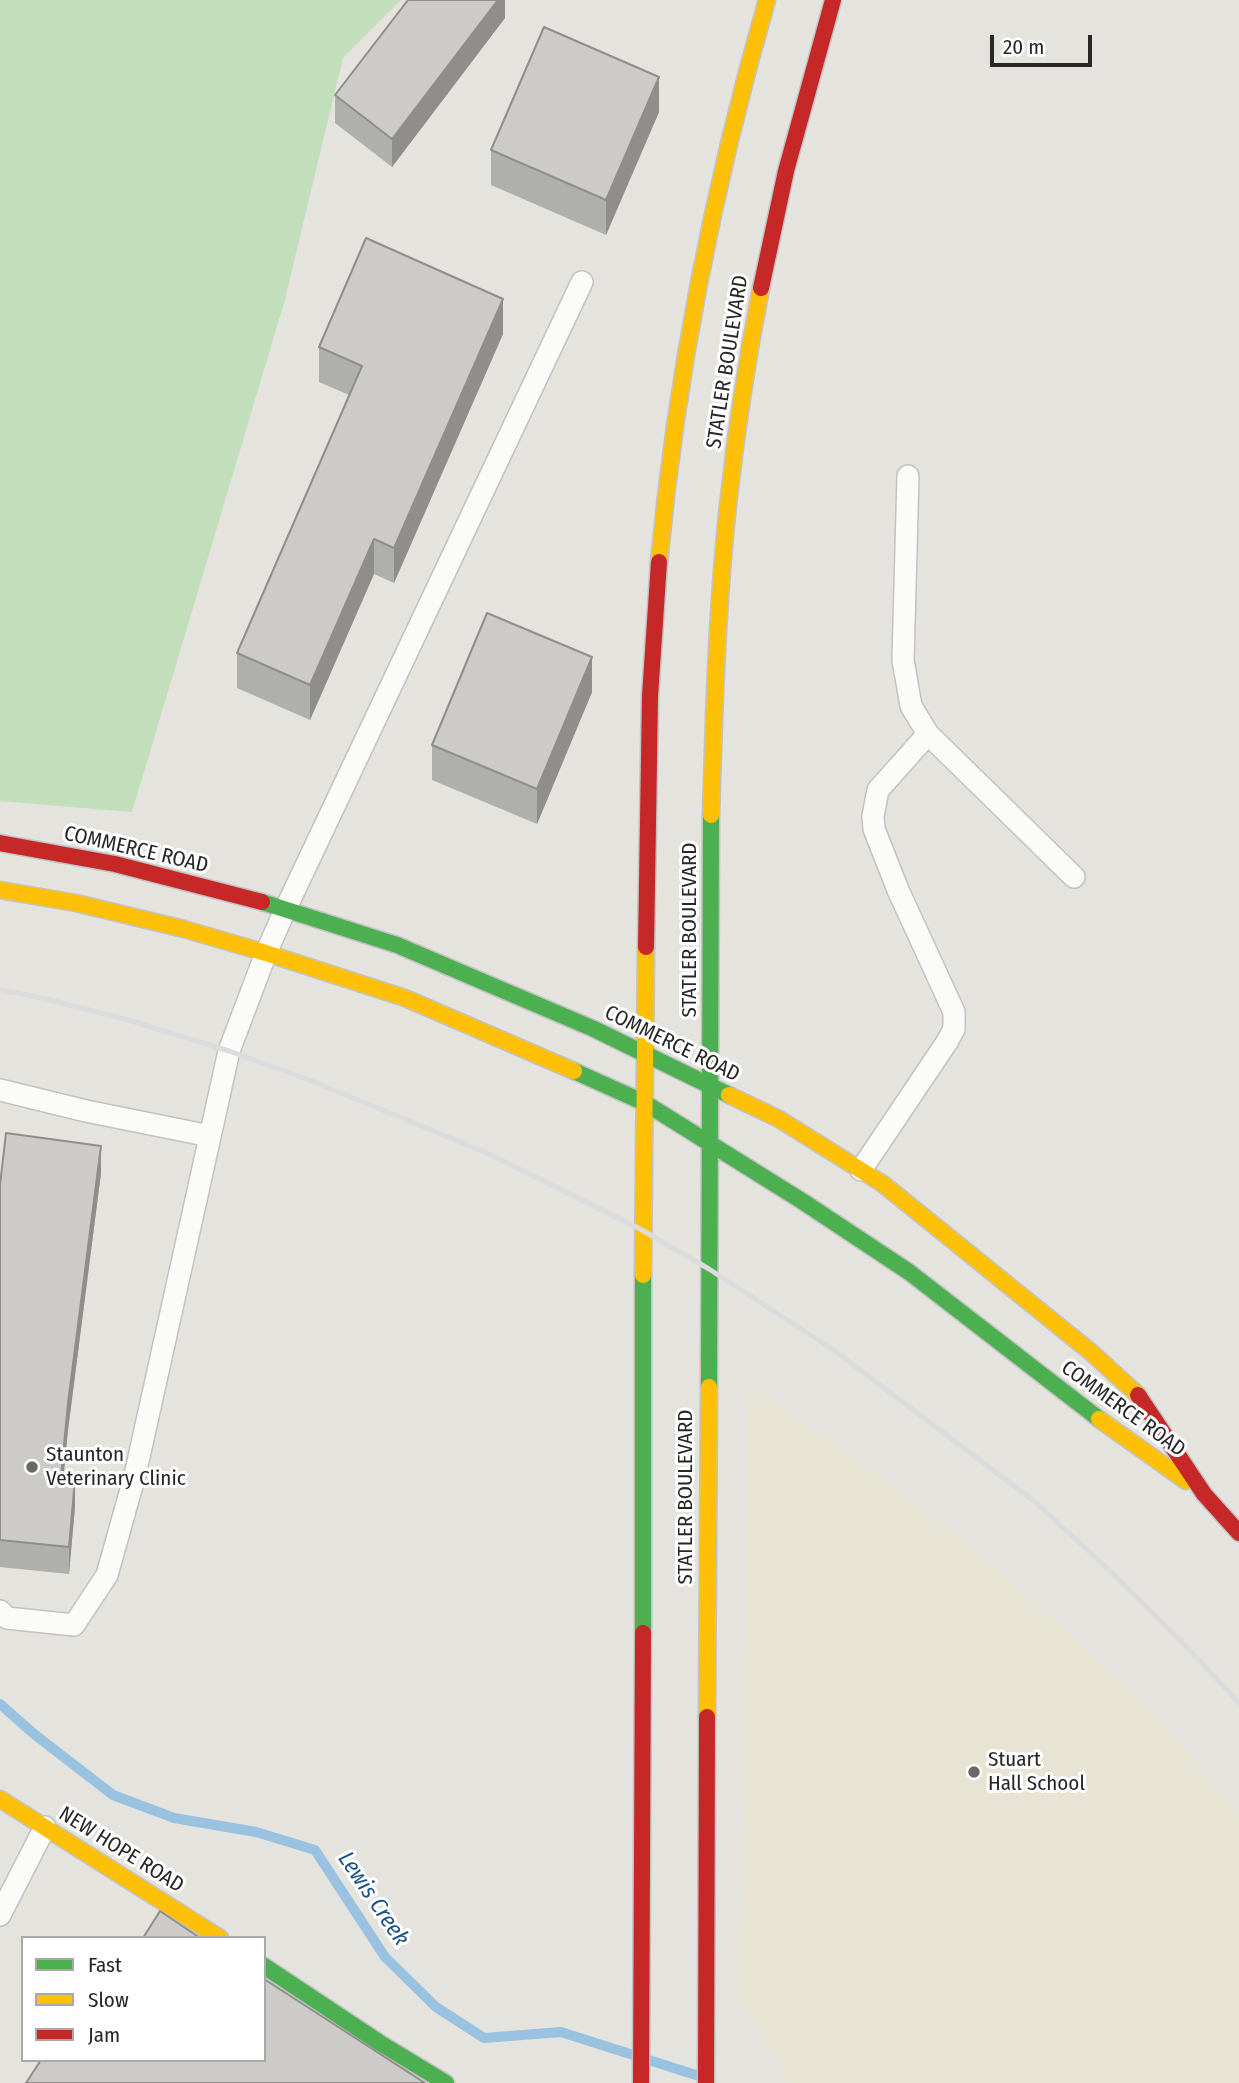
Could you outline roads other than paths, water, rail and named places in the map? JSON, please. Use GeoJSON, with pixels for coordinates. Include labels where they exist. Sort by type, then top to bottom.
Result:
{"type":"FeatureCollection","features":[{"type":"Feature","properties":{"kind":"main road","name":"STATLER BOULEVARD"},"geometry":{"type":"LineString","coordinates":[[641,2083],[642,1230],[650,697],[668,484],[685,358],[702,263],[736,106],[767,0]]}},
{"type":"Feature","properties":{"kind":"main road","name":"STATLER BOULEVARD"},"geometry":{"type":"LineString","coordinates":[[706,2083],[710,1086],[713,729],[718,632],[727,517],[740,406],[764,270],[797,129],[833,0]]}},
{"type":"Feature","properties":{"kind":"main road","name":"COMMERCE ROAD"},"geometry":{"type":"LineString","coordinates":[[0,843],[115,864],[286,908],[397,945],[594,1029],[779,1119],[883,1184],[1060,1327],[1139,1396],[1203,1494],[1239,1533]]}},
{"type":"Feature","properties":{"kind":"main road","name":"COMMERCE ROAD"},"geometry":{"type":"LineString","coordinates":[[0,890],[76,903],[184,929],[405,998],[645,1104],[802,1201],[909,1272],[1078,1405],[1203,1494]]}},
{"type":"Feature","properties":{"kind":"main road","name":"NEW HOPE ROAD"},"geometry":{"type":"LineString","coordinates":[[0,1799],[217,1936]]}},
{"type":"Feature","properties":{"kind":"main road"},"geometry":{"type":"LineString","coordinates":[[266,1967],[446,2083]]}},
{"type":"Feature","properties":{"kind":"main road"},"geometry":{"type":"LineString","coordinates":[[627,2083],[641,2061]]}},
{"type":"Feature","properties":{"kind":"lane"},"geometry":{"type":"LineString","coordinates":[[0,1611],[7,1618],[75,1625],[107,1575],[135,1475],[229,1051],[286,908],[582,282]]}},
{"type":"Feature","properties":{"kind":"lane"},"geometry":{"type":"LineString","coordinates":[[908,476],[903,660],[911,706],[928,734],[1074,877]]}},
{"type":"Feature","properties":{"kind":"lane"},"geometry":{"type":"LineString","coordinates":[[861,1170],[927,1074],[954,1029],[954,1012],[898,890],[874,829],[873,816],[878,790],[928,734]]}},
{"type":"Feature","properties":{"kind":"lane"},"geometry":{"type":"LineString","coordinates":[[0,1090],[86,1111],[210,1136]]}},
{"type":"Feature","properties":{"kind":"lane"},"geometry":{"type":"LineString","coordinates":[[0,1914],[45,1827]]}},
{"type":"Feature","properties":{"kind":"waterway","name":"Lewis Creek"},"geometry":{"type":"LineString","coordinates":[[0,1704],[113,1795],[174,1818],[256,1832],[315,1850],[385,1957],[436,2007],[484,2038],[561,2032],[699,2076]]}},
{"type":"Feature","properties":{"kind":"railway"},"geometry":{"type":"LineString","coordinates":[[0,990],[125,1019],[229,1051],[307,1079],[487,1153],[642,1230],[709,1269],[835,1351],[1034,1501],[1107,1568],[1239,1703]]}},
{"type":"Feature","properties":{"kind":"place","name":"Staunton Veterinary Clinic"},"geometry":{"type":"Point","coordinates":[32,1467]}},
{"type":"Feature","properties":{"kind":"place","name":"Stuart Hall School"},"geometry":{"type":"Point","coordinates":[974,1772]}}]}
